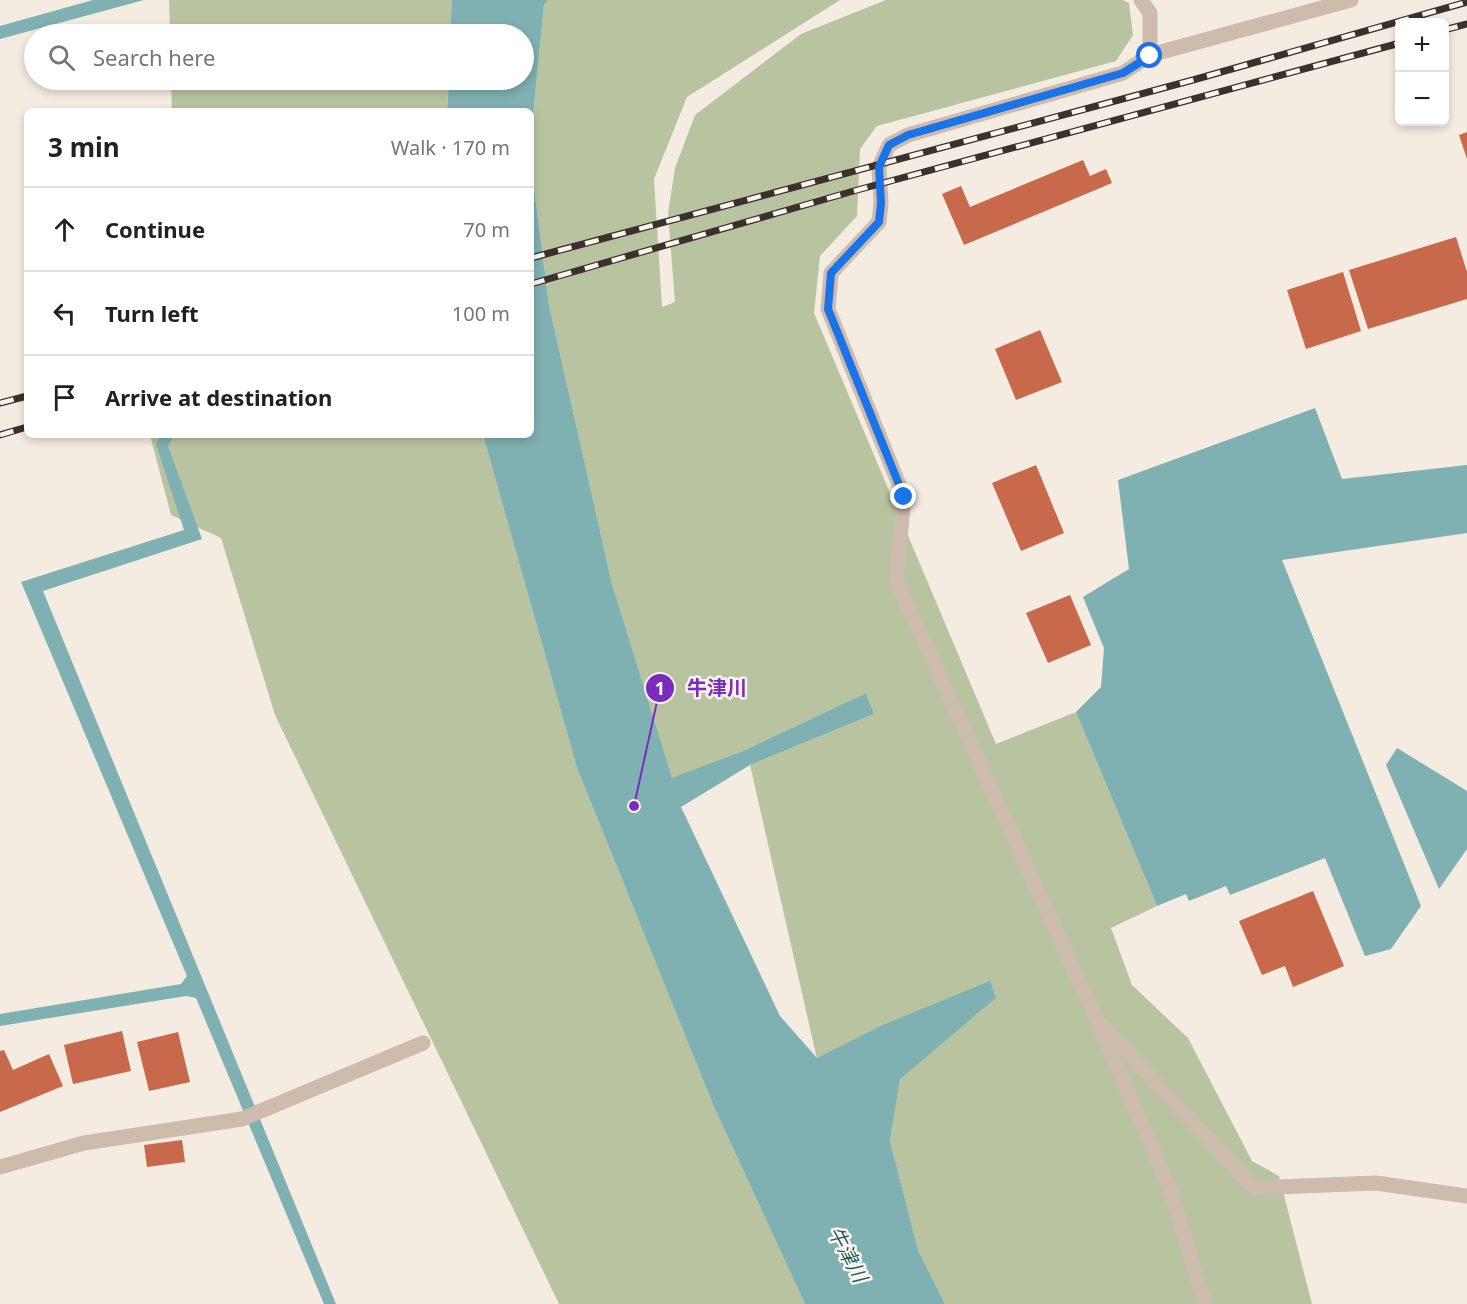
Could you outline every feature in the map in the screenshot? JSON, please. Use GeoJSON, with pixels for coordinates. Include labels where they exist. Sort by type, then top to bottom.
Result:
{"type":"FeatureCollection","features":[{"type":"Feature","properties":{"kind":"street"},"geometry":{"type":"LineString","coordinates":[[1142,0],[1149,13],[1150,56]]}},
{"type":"Feature","properties":{"kind":"street"},"geometry":{"type":"LineString","coordinates":[[1205,1304],[1170,1189],[1096,1018],[896,580],[904,497],[828,309],[831,273],[879,222],[881,203],[879,167],[889,145],[908,135],[1123,73],[1150,56],[1352,0]]}},
{"type":"Feature","properties":{"kind":"street"},"geometry":{"type":"LineString","coordinates":[[1096,1018],[1254,1188],[1376,1184],[1467,1196]]}},
{"type":"Feature","properties":{"kind":"street"},"geometry":{"type":"LineString","coordinates":[[0,1167],[84,1143],[242,1119],[423,1043]]}},
{"type":"Feature","properties":{"kind":"green space"},"geometry":{"type":"Polygon","coordinates":[[[169,0],[452,0],[451,24],[170,24],[169,0]]]}},
{"type":"Feature","properties":{"kind":"green space"},"geometry":{"type":"Polygon","coordinates":[[[548,0],[840,0],[687,97],[654,179],[662,307],[675,302],[668,213],[675,168],[695,115],[801,34],[886,0],[1123,0],[1129,3],[1133,35],[1116,61],[877,126],[860,149],[857,216],[820,256],[814,313],[996,744],[1076,712],[1157,906],[1111,928],[1132,985],[1188,1038],[1252,1161],[1279,1176],[1312,1304],[945,1304],[918,1250],[890,1141],[900,1078],[996,998],[878,1027],[817,1059],[750,765],[874,714],[866,693],[743,751],[672,779],[612,584],[549,305],[534,188],[534,108],[544,5],[548,0]]]}},
{"type":"Feature","properties":{"kind":"green space"},"geometry":{"type":"Polygon","coordinates":[[[171,90],[448,90],[447,108],[172,108],[171,90]]]}},
{"type":"Feature","properties":{"kind":"green space"},"geometry":{"type":"Polygon","coordinates":[[[151,438],[484,438],[577,768],[714,1107],[805,1304],[559,1304],[275,715],[221,538],[171,515],[151,438]]]}},
{"type":"Feature","properties":{"kind":"water"},"geometry":{"type":"Polygon","coordinates":[[[93,0],[144,0],[55,24],[24,24],[24,32],[0,39],[0,26],[93,0]]]}},
{"type":"Feature","properties":{"kind":"water"},"geometry":{"type":"Polygon","coordinates":[[[452,0],[548,0],[544,5],[534,108],[447,108],[448,90],[534,90],[534,24],[451,24],[452,0]]]}},
{"type":"Feature","properties":{"kind":"water"},"geometry":{"type":"Polygon","coordinates":[[[534,188],[549,305],[612,584],[672,778],[743,751],[866,693],[874,714],[750,765],[681,807],[780,1016],[817,1058],[878,1027],[990,981],[996,998],[900,1079],[890,1141],[918,1250],[945,1304],[805,1304],[714,1107],[577,768],[484,438],[534,438],[534,188]]]}},
{"type":"Feature","properties":{"kind":"water"},"geometry":{"type":"Polygon","coordinates":[[[1315,408],[1342,479],[1467,465],[1467,533],[1282,560],[1421,906],[1391,949],[1365,956],[1325,858],[1230,895],[1226,886],[1189,901],[1186,894],[1157,906],[1076,712],[1101,687],[1104,648],[1083,597],[1129,569],[1118,480],[1315,408]]]}},
{"type":"Feature","properties":{"kind":"water"},"geometry":{"type":"Polygon","coordinates":[[[159,438],[172,438],[168,446],[202,539],[43,591],[336,1304],[324,1304],[196,998],[186,996],[0,1026],[0,1014],[181,984],[187,976],[21,582],[184,530],[156,444],[159,438]]]}},
{"type":"Feature","properties":{"kind":"water"},"geometry":{"type":"Polygon","coordinates":[[[1397,748],[1467,791],[1467,849],[1439,889],[1386,765],[1397,748]]]}},
{"type":"Feature","properties":{"kind":"building"},"geometry":{"type":"Polygon","coordinates":[[[1467,132],[1467,159],[1459,135],[1467,132]]]}},
{"type":"Feature","properties":{"kind":"building"},"geometry":{"type":"Polygon","coordinates":[[[1083,160],[1090,176],[1106,169],[1112,183],[964,245],[942,194],[961,186],[970,207],[1083,160]]]}},
{"type":"Feature","properties":{"kind":"building"},"geometry":{"type":"Polygon","coordinates":[[[1456,237],[1467,272],[1467,299],[1368,329],[1349,270],[1456,237]]]}},
{"type":"Feature","properties":{"kind":"building"},"geometry":{"type":"Polygon","coordinates":[[[1343,272],[1361,331],[1306,349],[1287,290],[1343,272]]]}},
{"type":"Feature","properties":{"kind":"building"},"geometry":{"type":"Polygon","coordinates":[[[1040,330],[1062,382],[1016,400],[995,349],[1040,330]]]}},
{"type":"Feature","properties":{"kind":"building"},"geometry":{"type":"Polygon","coordinates":[[[1036,465],[1064,533],[1021,551],[992,483],[1036,465]]]}},
{"type":"Feature","properties":{"kind":"building"},"geometry":{"type":"Polygon","coordinates":[[[1070,595],[1091,645],[1048,663],[1026,613],[1070,595]]]}},
{"type":"Feature","properties":{"kind":"building"},"geometry":{"type":"Polygon","coordinates":[[[1313,891],[1344,966],[1293,987],[1285,966],[1262,975],[1239,921],[1313,891]]]}},
{"type":"Feature","properties":{"kind":"building"},"geometry":{"type":"Polygon","coordinates":[[[122,1031],[131,1071],[73,1084],[64,1045],[122,1031]]]}},
{"type":"Feature","properties":{"kind":"building"},"geometry":{"type":"Polygon","coordinates":[[[178,1032],[190,1082],[149,1091],[137,1042],[178,1032]]]}},
{"type":"Feature","properties":{"kind":"building"},"geometry":{"type":"Polygon","coordinates":[[[4,1050],[13,1070],[49,1054],[63,1086],[0,1112],[0,1051],[4,1050]]]}},
{"type":"Feature","properties":{"kind":"building"},"geometry":{"type":"Polygon","coordinates":[[[182,1140],[185,1162],[147,1167],[144,1145],[182,1140]]]}},
{"type":"Feature","properties":{"kind":"railway"},"geometry":{"type":"LineString","coordinates":[[534,257],[1193,80],[1467,2]]}},
{"type":"Feature","properties":{"kind":"railway"},"geometry":{"type":"LineString","coordinates":[[1449,29],[1467,24]]}},
{"type":"Feature","properties":{"kind":"railway"},"geometry":{"type":"LineString","coordinates":[[534,283],[850,192],[1395,44]]}},
{"type":"Feature","properties":{"kind":"railway"},"geometry":{"type":"LineString","coordinates":[[0,403],[24,397]]}},
{"type":"Feature","properties":{"kind":"railway"},"geometry":{"type":"LineString","coordinates":[[0,435],[24,428]]}},
{"type":"Feature","properties":{"kind":"place","name":"牛津川"},"geometry":{"type":"Point","coordinates":[634,806]}},
{"type":"Feature","properties":{"kind":"route"},"geometry":{"type":"LineString","coordinates":[[904,497],[828,309],[831,273],[879,222],[881,203],[879,167],[889,145],[908,135],[1123,73],[1150,56]]}}]}
